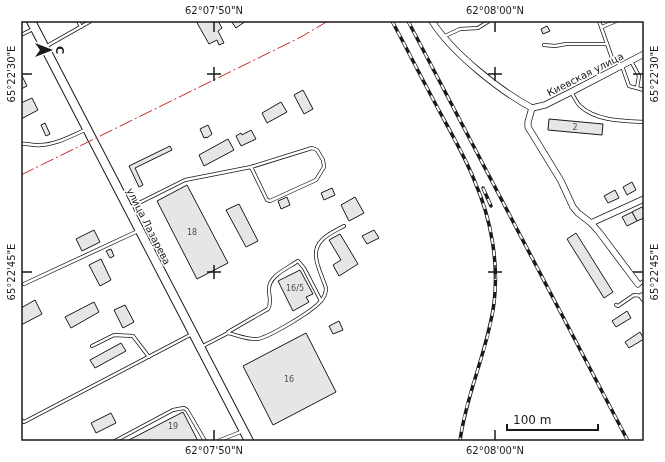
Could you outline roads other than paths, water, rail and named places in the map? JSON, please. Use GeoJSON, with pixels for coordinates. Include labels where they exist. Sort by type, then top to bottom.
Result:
{"type":"FeatureCollection","features":[{"type":"Feature","properties":{"kind":"main road","name":"улица Лазарева"},"geometry":{"type":"LineString","coordinates":[[33,24],[249,441]]}},
{"type":"Feature","properties":{"kind":"street"},"geometry":{"type":"LineString","coordinates":[[432,21],[443,38],[466,60],[502,89],[532,108],[528,122],[531,134],[561,181],[573,207],[591,223],[604,238],[622,264],[641,282]]}},
{"type":"Feature","properties":{"kind":"street","name":"Киевская улица"},"geometry":{"type":"LineString","coordinates":[[532,108],[545,104],[571,92],[644,54]]}},
{"type":"Feature","properties":{"kind":"street"},"geometry":{"type":"LineString","coordinates":[[591,223],[644,199]]}},
{"type":"Feature","properties":{"kind":"lane"},"geometry":{"type":"LineString","coordinates":[[78,21],[81,26]]}},
{"type":"Feature","properties":{"kind":"lane"},"geometry":{"type":"LineString","coordinates":[[45,47],[91,21]]}},
{"type":"Feature","properties":{"kind":"lane"},"geometry":{"type":"LineString","coordinates":[[443,38],[460,29],[478,28],[489,21]]}},
{"type":"Feature","properties":{"kind":"lane"},"geometry":{"type":"LineString","coordinates":[[599,21],[612,58],[622,66],[629,86],[644,90]]}},
{"type":"Feature","properties":{"kind":"lane"},"geometry":{"type":"LineString","coordinates":[[602,27],[616,21]]}},
{"type":"Feature","properties":{"kind":"lane"},"geometry":{"type":"LineString","coordinates":[[21,36],[33,24]]}},
{"type":"Feature","properties":{"kind":"lane"},"geometry":{"type":"LineString","coordinates":[[544,45],[606,44]]}},
{"type":"Feature","properties":{"kind":"lane"},"geometry":{"type":"LineString","coordinates":[[631,61],[639,76],[637,88]]}},
{"type":"Feature","properties":{"kind":"lane"},"geometry":{"type":"LineString","coordinates":[[571,92],[580,106],[597,116],[622,121],[644,122]]}},
{"type":"Feature","properties":{"kind":"lane"},"geometry":{"type":"LineString","coordinates":[[21,144],[39,145],[54,142],[87,129]]}},
{"type":"Feature","properties":{"kind":"lane"},"geometry":{"type":"LineString","coordinates":[[129,208],[184,180],[250,167],[312,148],[317,150],[323,160],[324,167],[316,180],[270,201],[267,200],[250,167]]}},
{"type":"Feature","properties":{"kind":"lane"},"geometry":{"type":"LineString","coordinates":[[228,333],[250,339],[263,338],[298,319],[321,301],[326,293],[326,288],[316,254],[319,243],[322,239],[344,226]]}},
{"type":"Feature","properties":{"kind":"lane"},"geometry":{"type":"LineString","coordinates":[[24,284],[140,230]]}},
{"type":"Feature","properties":{"kind":"lane"},"geometry":{"type":"LineString","coordinates":[[201,348],[268,309],[270,302],[270,282],[273,278],[298,261],[304,268],[321,301]]}},
{"type":"Feature","properties":{"kind":"lane"},"geometry":{"type":"LineString","coordinates":[[616,305],[618,306],[634,295],[640,295],[643,298]]}},
{"type":"Feature","properties":{"kind":"lane"},"geometry":{"type":"LineString","coordinates":[[21,424],[193,333]]}},
{"type":"Feature","properties":{"kind":"lane"},"geometry":{"type":"LineString","coordinates":[[92,346],[114,335],[132,336],[149,357]]}},
{"type":"Feature","properties":{"kind":"lane"},"geometry":{"type":"LineString","coordinates":[[115,441],[173,410],[184,408],[187,410],[205,441]]}},
{"type":"Feature","properties":{"kind":"lane"},"geometry":{"type":"LineString","coordinates":[[218,441],[244,431]]}},
{"type":"Feature","properties":{"kind":"railway"},"geometry":{"type":"LineString","coordinates":[[392,21],[471,172],[481,196],[492,241],[495,272],[494,303],[487,338],[467,406],[460,441]]}},
{"type":"Feature","properties":{"kind":"railway"},"geometry":{"type":"LineString","coordinates":[[408,21],[628,441]]}},
{"type":"Feature","properties":{"kind":"railway"},"geometry":{"type":"LineString","coordinates":[[483,188],[491,206]]}}]}
